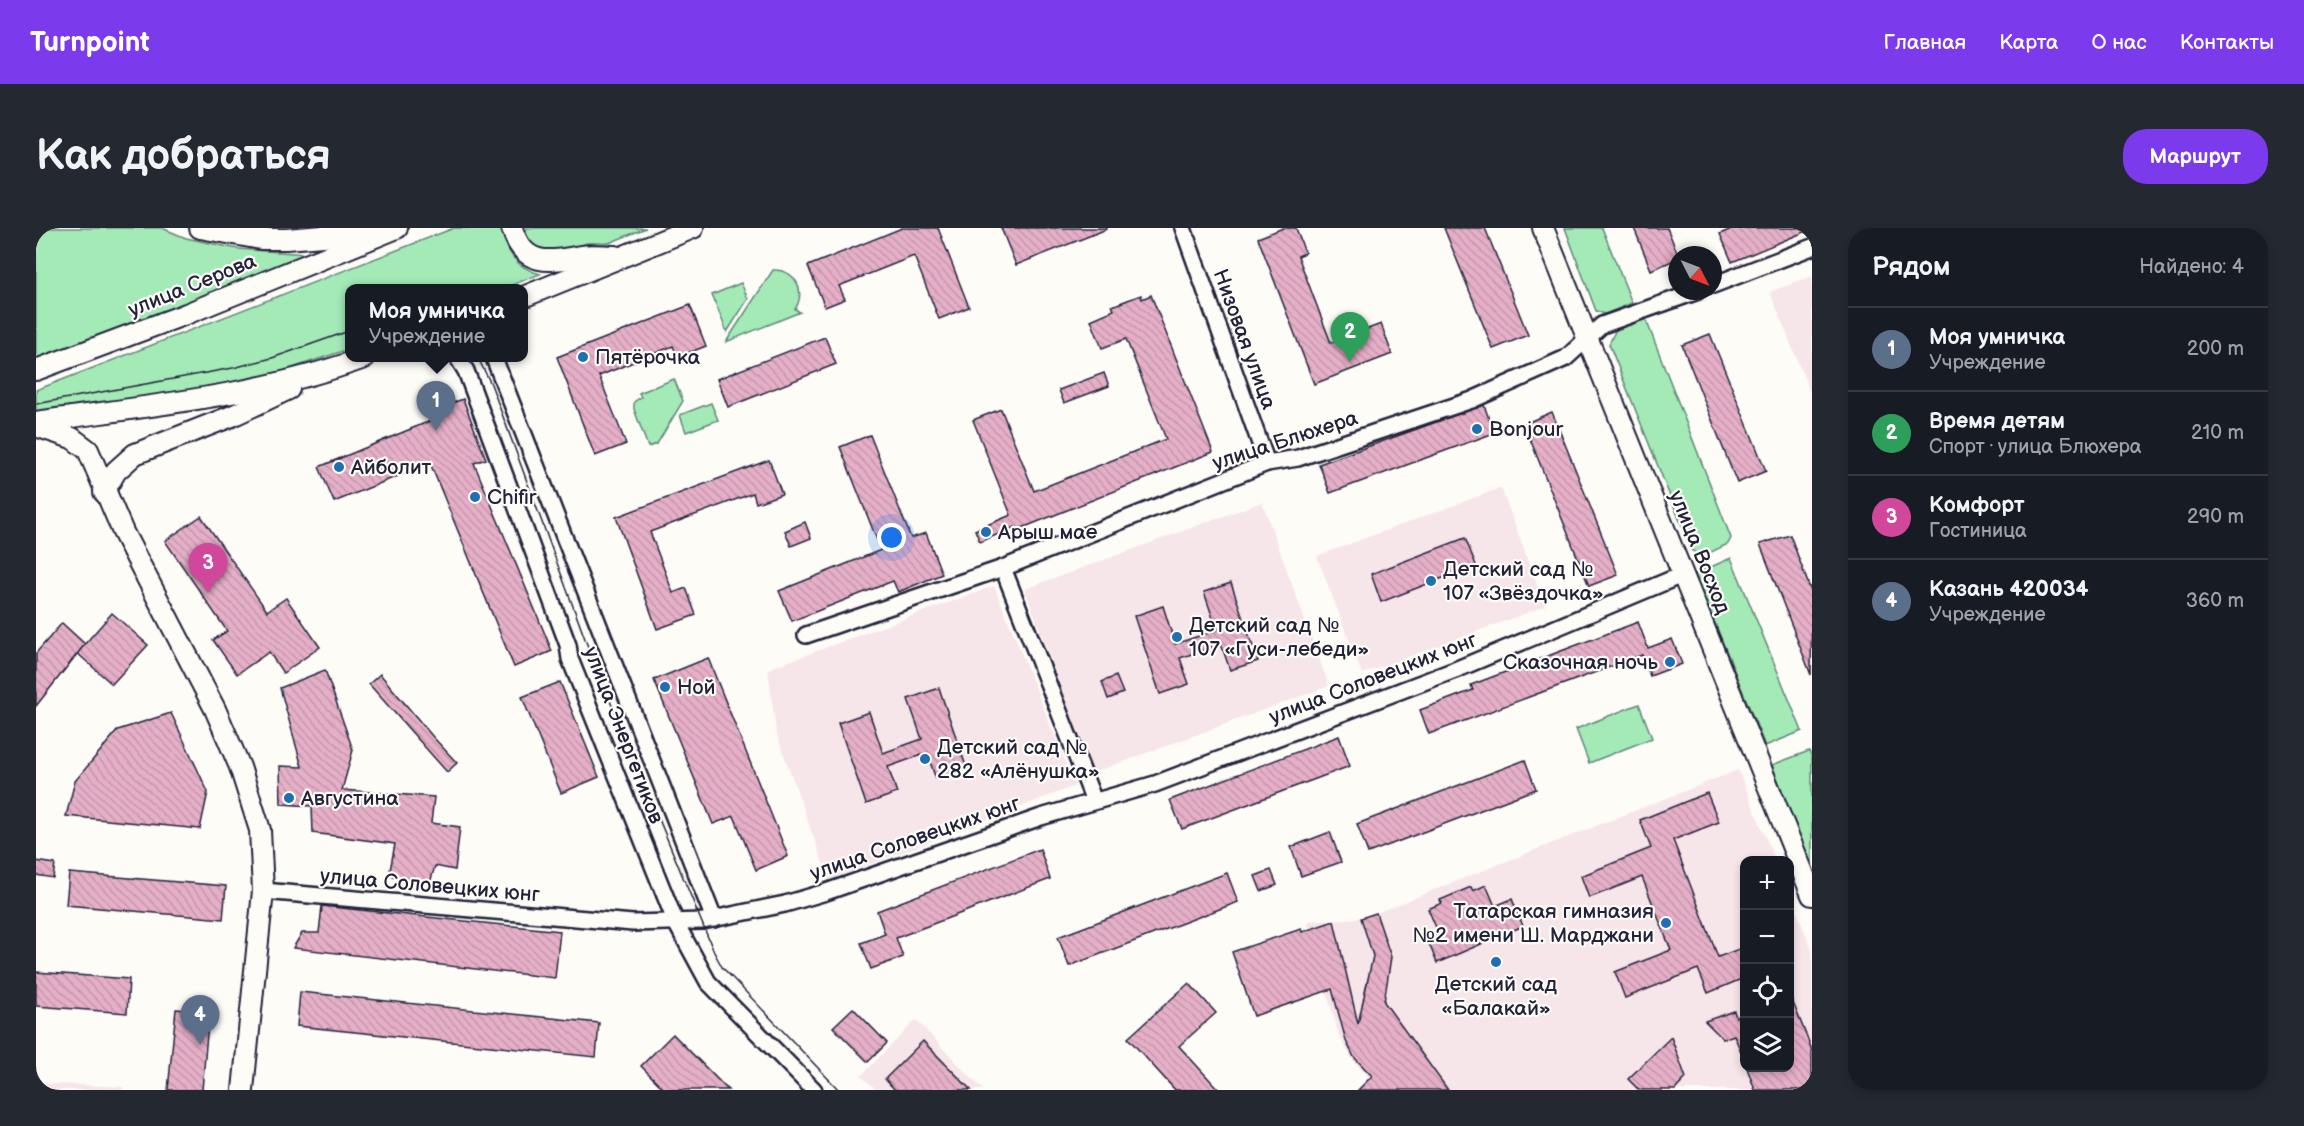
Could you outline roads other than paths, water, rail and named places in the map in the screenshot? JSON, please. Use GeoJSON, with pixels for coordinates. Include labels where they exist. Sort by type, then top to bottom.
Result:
{"type":"FeatureCollection","features":[{"type":"Feature","properties":{"kind":"street"},"geometry":{"type":"LineString","coordinates":[[200,228],[261,238],[286,239],[395,229]]}},
{"type":"Feature","properties":{"kind":"street"},"geometry":{"type":"LineString","coordinates":[[512,228],[518,244],[534,258],[550,261],[584,255],[624,257]]}},
{"type":"Feature","properties":{"kind":"street"},"geometry":{"type":"LineString","coordinates":[[528,295],[693,228]]}},
{"type":"Feature","properties":{"kind":"street","name":"Низовая улица"},"geometry":{"type":"LineString","coordinates":[[1183,228],[1267,463]]}},
{"type":"Feature","properties":{"kind":"street","name":"улица Восход"},"geometry":{"type":"LineString","coordinates":[[1543,228],[1812,895]]}},
{"type":"Feature","properties":{"kind":"street","name":"улица Серова"},"geometry":{"type":"LineString","coordinates":[[36,370],[186,314],[395,229]]}},
{"type":"Feature","properties":{"kind":"street"},"geometry":{"type":"LineString","coordinates":[[1722,282],[1812,247]]}},
{"type":"Feature","properties":{"kind":"street","name":"улица Блюхера"},"geometry":{"type":"LineString","coordinates":[[806,635],[1003,568],[1267,463],[1298,458],[1472,400],[1566,358],[1602,325],[1673,300]]}},
{"type":"Feature","properties":{"kind":"street"},"geometry":{"type":"LineString","coordinates":[[104,492],[117,471],[135,454],[232,416],[320,374],[351,362]]}},
{"type":"Feature","properties":{"kind":"street","name":"улица Энергетиков"},"geometry":{"type":"LineString","coordinates":[[461,362],[560,623],[568,645],[570,659],[676,923],[708,982],[814,1090]]}},
{"type":"Feature","properties":{"kind":"street","name":"улица Энергетиков"},"geometry":{"type":"LineString","coordinates":[[496,362],[714,919]]}},
{"type":"Feature","properties":{"kind":"street"},"geometry":{"type":"LineString","coordinates":[[36,424],[242,392],[320,374]]}},
{"type":"Feature","properties":{"kind":"street"},"geometry":{"type":"LineString","coordinates":[[36,424],[72,438],[88,450],[104,492],[215,709],[240,767],[260,830],[263,891],[243,1090]]}},
{"type":"Feature","properties":{"kind":"street"},"geometry":{"type":"LineString","coordinates":[[1003,568],[1094,801]]}},
{"type":"Feature","properties":{"kind":"street","name":"улица Соловецких юнг"},"geometry":{"type":"LineString","coordinates":[[263,891],[633,923],[676,923],[714,919],[785,904],[826,892],[1041,817],[1155,784],[1455,670],[1684,574]]}},
{"type":"Feature","properties":{"kind":"tram line"},"geometry":{"type":"LineString","coordinates":[[36,404],[233,368],[272,358],[345,332]]}},
{"type":"Feature","properties":{"kind":"tram line"},"geometry":{"type":"LineString","coordinates":[[480,362],[491,384],[591,655],[714,952],[722,967],[839,1090]]}},
{"type":"Feature","properties":{"kind":"place","name":"Пятёрочка"},"geometry":{"type":"Point","coordinates":[583,357]}},
{"type":"Feature","properties":{"kind":"place","name":"Время детям"},"geometry":{"type":"Point","coordinates":[1350,362]}},
{"type":"Feature","properties":{"kind":"place","name":"Bonjour"},"geometry":{"type":"Point","coordinates":[1477,429]}},
{"type":"Feature","properties":{"kind":"place","name":"Моя умничка"},"geometry":{"type":"Point","coordinates":[436,431]}},
{"type":"Feature","properties":{"kind":"place","name":"Айболит"},"geometry":{"type":"Point","coordinates":[339,467]}},
{"type":"Feature","properties":{"kind":"place","name":"Chifir"},"geometry":{"type":"Point","coordinates":[475,497]}},
{"type":"Feature","properties":{"kind":"place","name":"Арыш мае"},"geometry":{"type":"Point","coordinates":[986,532]}},
{"type":"Feature","properties":{"kind":"place","name":"Детский сад № 107 «Звёздочка»"},"geometry":{"type":"Point","coordinates":[1431,581]}},
{"type":"Feature","properties":{"kind":"place","name":"Комфорт"},"geometry":{"type":"Point","coordinates":[208,593]}},
{"type":"Feature","properties":{"kind":"place","name":"Детский сад № 107 «Гуси-лебеди»"},"geometry":{"type":"Point","coordinates":[1177,637]}},
{"type":"Feature","properties":{"kind":"place","name":"Сказочная ночь"},"geometry":{"type":"Point","coordinates":[1670,662]}},
{"type":"Feature","properties":{"kind":"place","name":"Ной"},"geometry":{"type":"Point","coordinates":[665,687]}},
{"type":"Feature","properties":{"kind":"place","name":"Детский сад № 282 «Алёнушка»"},"geometry":{"type":"Point","coordinates":[925,759]}},
{"type":"Feature","properties":{"kind":"place","name":"Августина"},"geometry":{"type":"Point","coordinates":[289,798]}},
{"type":"Feature","properties":{"kind":"place","name":"Татарская гимназия №2 имени Ш. Марджани"},"geometry":{"type":"Point","coordinates":[1666,923]}},
{"type":"Feature","properties":{"kind":"place","name":"Детский сад «Балакай»"},"geometry":{"type":"Point","coordinates":[1496,962]}},
{"type":"Feature","properties":{"kind":"place","name":"Казань 420034"},"geometry":{"type":"Point","coordinates":[200,1045]}}]}
